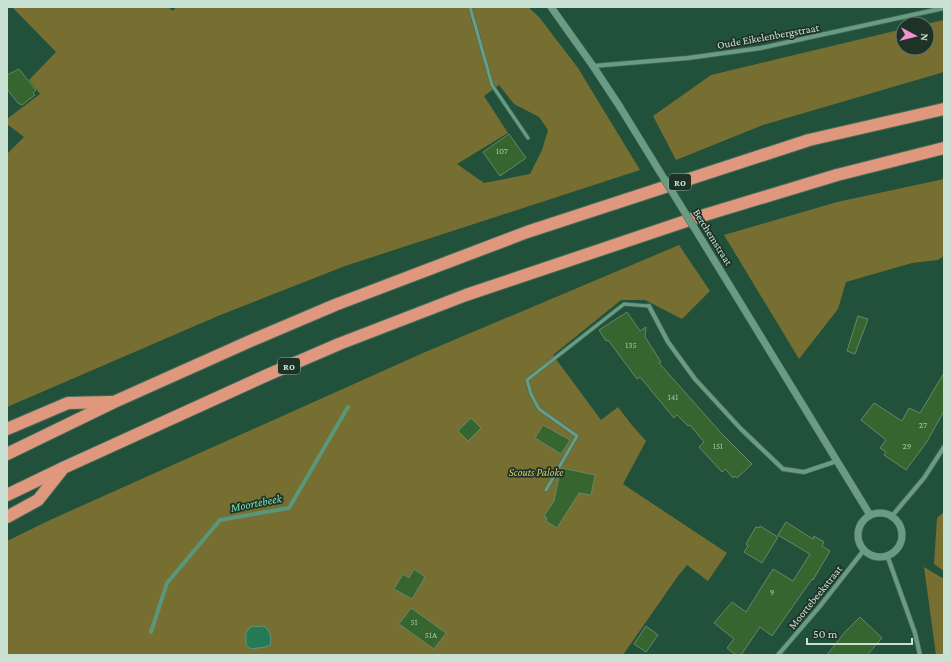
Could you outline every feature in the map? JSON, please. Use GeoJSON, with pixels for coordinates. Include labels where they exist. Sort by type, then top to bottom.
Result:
{"type":"FeatureCollection","features":[{"type":"Feature","properties":{"kind":"highway","name":"R0"},"geometry":{"type":"LineString","coordinates":[[7,454],[114,402],[255,338],[335,305],[526,232],[809,140],[944,109]]}},
{"type":"Feature","properties":{"kind":"highway","name":"R0"},"geometry":{"type":"LineString","coordinates":[[7,495],[265,376],[339,344],[466,295],[698,217],[837,175],[944,148]]}},
{"type":"Feature","properties":{"kind":"highway"},"geometry":{"type":"LineString","coordinates":[[7,429],[68,403],[114,402]]}},
{"type":"Feature","properties":{"kind":"highway"},"geometry":{"type":"LineString","coordinates":[[7,517],[38,500],[63,468]]}},
{"type":"Feature","properties":{"kind":"street","name":"Berchemstraat"},"geometry":{"type":"LineString","coordinates":[[551,7],[620,107],[870,515]]}},
{"type":"Feature","properties":{"kind":"street","name":"Oude Eikelenbergstraat"},"geometry":{"type":"LineString","coordinates":[[593,66],[688,58],[761,48],[944,8]]}},
{"type":"Feature","properties":{"kind":"street"},"geometry":{"type":"LineString","coordinates":[[650,306],[668,342],[694,379],[741,429],[783,469],[804,472],[837,461]]}},
{"type":"Feature","properties":{"kind":"street"},"geometry":{"type":"LineString","coordinates":[[892,516],[924,478],[944,447]]}},
{"type":"Feature","properties":{"kind":"street"},"geometry":{"type":"LineString","coordinates":[[884,513],[892,516],[898,522],[902,532],[898,547],[887,555],[877,556],[869,554],[860,544],[858,536],[861,525],[870,515],[884,513]]}},
{"type":"Feature","properties":{"kind":"street","name":"Moortebeekstraat"},"geometry":{"type":"LineString","coordinates":[[778,655],[820,606],[864,550]]}},
{"type":"Feature","properties":{"kind":"street"},"geometry":{"type":"LineString","coordinates":[[887,555],[915,633],[920,655]]}},
{"type":"Feature","properties":{"kind":"lane"},"geometry":{"type":"LineString","coordinates":[[470,7],[492,85],[528,138]]}},
{"type":"Feature","properties":{"kind":"lane"},"geometry":{"type":"LineString","coordinates":[[546,490],[577,436],[539,409],[531,394],[527,380],[624,304],[650,306]]}},
{"type":"Feature","properties":{"kind":"green space"},"geometry":{"type":"Polygon","coordinates":[[[12,7],[168,7],[173,11],[176,7],[528,7],[539,17],[578,68],[640,170],[345,266],[218,316],[7,407],[7,154],[24,137],[7,124],[7,119],[40,94],[29,80],[56,52],[12,7]],[[499,85],[484,96],[508,133],[457,164],[484,183],[530,174],[542,150],[548,130],[539,117],[514,104],[499,85]]]}},
{"type":"Feature","properties":{"kind":"green space"},"geometry":{"type":"Polygon","coordinates":[[[944,20],[944,72],[763,125],[676,160],[653,116],[711,75],[895,31],[895,56],[935,56],[935,22],[944,20]]]}},
{"type":"Feature","properties":{"kind":"green space"},"geometry":{"type":"Polygon","coordinates":[[[944,179],[944,256],[938,260],[912,263],[846,282],[838,309],[799,359],[724,235],[837,202],[944,179]]]}},
{"type":"Feature","properties":{"kind":"green space","name":"Scouts Paloke"},"geometry":{"type":"Polygon","coordinates":[[[679,245],[710,291],[682,319],[645,300],[621,300],[553,355],[601,420],[618,407],[646,441],[623,484],[727,553],[708,581],[687,565],[623,655],[7,655],[7,541],[50,520],[423,353],[679,245]]]}},
{"type":"Feature","properties":{"kind":"green space"},"geometry":{"type":"Polygon","coordinates":[[[944,512],[944,571],[934,564],[937,518],[944,512]]]}},
{"type":"Feature","properties":{"kind":"green space"},"geometry":{"type":"Polygon","coordinates":[[[924,567],[944,579],[944,655],[936,655],[924,567]]]}},
{"type":"Feature","properties":{"kind":"shaded area"},"geometry":{"type":"Polygon","coordinates":[[[264,626],[270,634],[270,645],[251,649],[246,645],[246,633],[250,627],[264,626]]]}},
{"type":"Feature","properties":{"kind":"building"},"geometry":{"type":"Polygon","coordinates":[[[19,69],[36,90],[33,93],[35,95],[22,105],[18,103],[7,89],[7,75],[19,69]]]}},
{"type":"Feature","properties":{"kind":"building"},"geometry":{"type":"Polygon","coordinates":[[[509,134],[526,158],[500,176],[483,152],[509,134]]]}},
{"type":"Feature","properties":{"kind":"building"},"geometry":{"type":"Polygon","coordinates":[[[627,312],[640,331],[646,327],[645,337],[661,362],[659,363],[722,434],[752,464],[737,478],[735,476],[733,478],[725,469],[722,472],[699,447],[704,442],[690,425],[688,426],[677,415],[674,418],[640,377],[637,379],[608,340],[606,341],[599,330],[627,312]]]}},
{"type":"Feature","properties":{"kind":"building"},"geometry":{"type":"Polygon","coordinates":[[[858,316],[868,319],[855,354],[847,351],[858,316]]]}},
{"type":"Feature","properties":{"kind":"building"},"geometry":{"type":"Polygon","coordinates":[[[944,373],[944,411],[926,443],[906,470],[884,455],[886,452],[880,448],[886,440],[861,420],[874,403],[902,421],[909,408],[920,413],[944,373]]]}},
{"type":"Feature","properties":{"kind":"building"},"geometry":{"type":"Polygon","coordinates":[[[471,418],[481,428],[468,441],[458,431],[471,418]]]}},
{"type":"Feature","properties":{"kind":"building"},"geometry":{"type":"Polygon","coordinates":[[[543,425],[570,440],[561,454],[535,438],[543,425]]]}},
{"type":"Feature","properties":{"kind":"building"},"geometry":{"type":"Polygon","coordinates":[[[562,468],[595,475],[591,495],[579,493],[557,528],[546,521],[547,518],[544,516],[554,501],[562,468]]]}},
{"type":"Feature","properties":{"kind":"building"},"geometry":{"type":"Polygon","coordinates":[[[786,522],[813,539],[814,536],[824,542],[822,546],[830,551],[813,580],[812,579],[772,636],[760,627],[741,655],[736,655],[727,648],[734,639],[714,623],[732,602],[746,612],[773,569],[793,581],[810,554],[778,535],[786,522]]]}},
{"type":"Feature","properties":{"kind":"building"},"geometry":{"type":"Polygon","coordinates":[[[760,526],[778,537],[762,563],[744,552],[748,546],[746,544],[756,527],[759,528],[760,526]]]}},
{"type":"Feature","properties":{"kind":"building"},"geometry":{"type":"Polygon","coordinates":[[[414,569],[425,577],[412,599],[394,589],[403,574],[409,578],[414,569]]]}},
{"type":"Feature","properties":{"kind":"building"},"geometry":{"type":"Polygon","coordinates":[[[411,608],[446,633],[434,649],[399,624],[411,608]]]}},
{"type":"Feature","properties":{"kind":"building"},"geometry":{"type":"Polygon","coordinates":[[[860,617],[882,638],[867,655],[827,655],[845,632],[860,617]]]}},
{"type":"Feature","properties":{"kind":"building"},"geometry":{"type":"Polygon","coordinates":[[[646,626],[658,635],[646,652],[634,644],[646,626]]]}},
{"type":"Feature","properties":{"kind":"waterway","name":"Moortebeek"},"geometry":{"type":"LineString","coordinates":[[151,632],[167,583],[220,520],[289,508],[348,407]]}}]}
